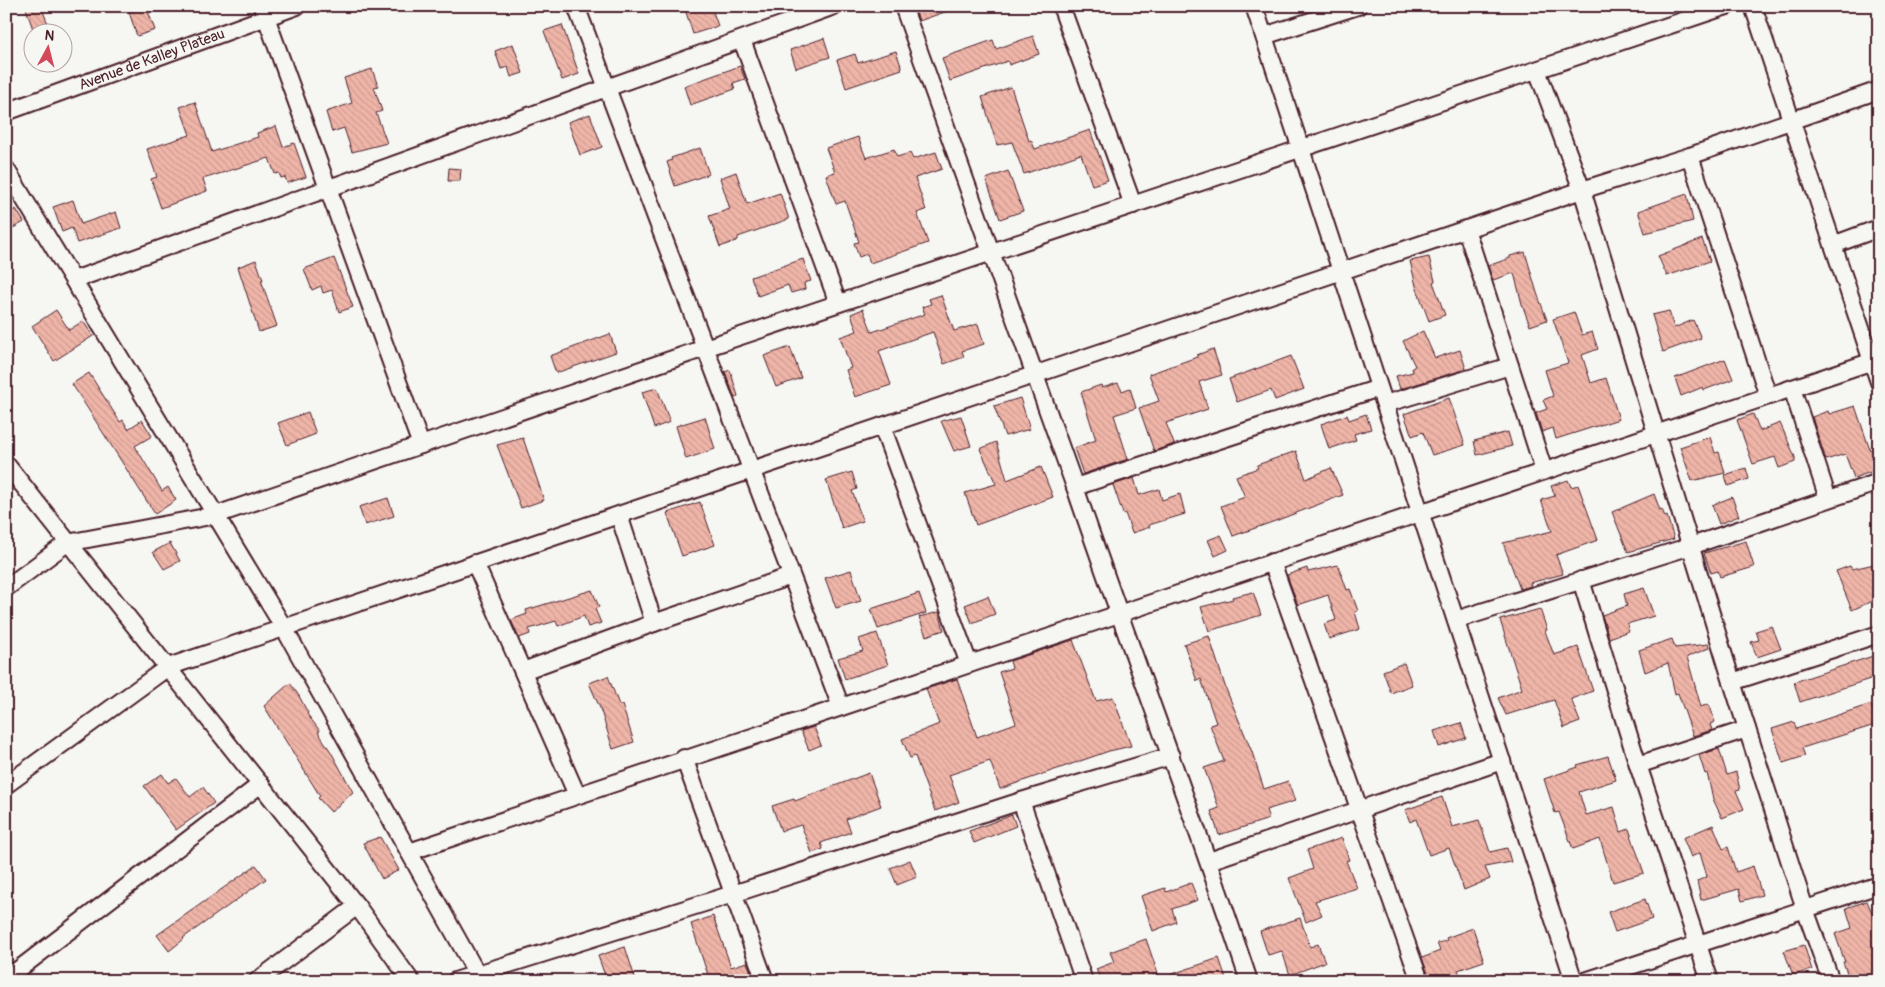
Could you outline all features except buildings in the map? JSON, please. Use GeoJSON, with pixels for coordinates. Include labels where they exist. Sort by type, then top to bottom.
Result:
{"type":"FeatureCollection","features":[{"type":"Feature","properties":{"kind":"street","name":"Avenue de Kalley Plateau"},"geometry":{"type":"LineString","coordinates":[[6,112],[264,12],[297,6]]}},
{"type":"Feature","properties":{"kind":"street"},"geometry":{"type":"LineString","coordinates":[[576,6],[841,707]]}},
{"type":"Feature","properties":{"kind":"street"},"geometry":{"type":"LineString","coordinates":[[74,280],[834,6]]}},
{"type":"Feature","properties":{"kind":"street"},"geometry":{"type":"LineString","coordinates":[[903,6],[1075,486],[1118,614],[1209,861],[1249,981]]}},
{"type":"Feature","properties":{"kind":"street"},"geometry":{"type":"LineString","coordinates":[[1061,6],[1133,205]]}},
{"type":"Feature","properties":{"kind":"street"},"geometry":{"type":"LineString","coordinates":[[1254,6],[1574,981]]}},
{"type":"Feature","properties":{"kind":"street"},"geometry":{"type":"LineString","coordinates":[[1264,36],[1358,6]]}},
{"type":"Feature","properties":{"kind":"street"},"geometry":{"type":"LineString","coordinates":[[6,588],[67,543],[216,515],[705,348],[1727,6]]}},
{"type":"Feature","properties":{"kind":"street"},"geometry":{"type":"LineString","coordinates":[[1753,6],[1833,245],[1875,360],[1879,382]]}},
{"type":"Feature","properties":{"kind":"street"},"geometry":{"type":"LineString","coordinates":[[264,12],[421,445]]}},
{"type":"Feature","properties":{"kind":"street"},"geometry":{"type":"LineString","coordinates":[[742,40],[838,304]]}},
{"type":"Feature","properties":{"kind":"street"},"geometry":{"type":"LineString","coordinates":[[1537,70],[1582,190],[1732,682],[1831,981]]}},
{"type":"Feature","properties":{"kind":"street"},"geometry":{"type":"LineString","coordinates":[[6,785],[168,666],[1582,190],[1690,156],[1879,90]]}},
{"type":"Feature","properties":{"kind":"street"},"geometry":{"type":"LineString","coordinates":[[1690,156],[1768,396]]}},
{"type":"Feature","properties":{"kind":"street"},"geometry":{"type":"LineString","coordinates":[[6,169],[284,628],[479,977]]}},
{"type":"Feature","properties":{"kind":"street"},"geometry":{"type":"LineString","coordinates":[[1833,245],[1879,228]]}},
{"type":"Feature","properties":{"kind":"street"},"geometry":{"type":"LineString","coordinates":[[1466,229],[1544,472]]}},
{"type":"Feature","properties":{"kind":"street"},"geometry":{"type":"LineString","coordinates":[[409,852],[684,758],[1875,360]]}},
{"type":"Feature","properties":{"kind":"street"},"geometry":{"type":"LineString","coordinates":[[1385,404],[1510,366]]}},
{"type":"Feature","properties":{"kind":"street"},"geometry":{"type":"LineString","coordinates":[[1075,486],[1379,388]]}},
{"type":"Feature","properties":{"kind":"street"},"geometry":{"type":"LineString","coordinates":[[1792,388],[1828,500]]}},
{"type":"Feature","properties":{"kind":"street"},"geometry":{"type":"LineString","coordinates":[[882,426],[969,664]]}},
{"type":"Feature","properties":{"kind":"street"},"geometry":{"type":"LineString","coordinates":[[6,464],[357,906],[411,981]]}},
{"type":"Feature","properties":{"kind":"street"},"geometry":{"type":"LineString","coordinates":[[1456,620],[1691,546],[1879,482]]}},
{"type":"Feature","properties":{"kind":"street"},"geometry":{"type":"LineString","coordinates":[[619,515],[654,623]]}},
{"type":"Feature","properties":{"kind":"street"},"geometry":{"type":"LineString","coordinates":[[1272,562],[1420,981]]}},
{"type":"Feature","properties":{"kind":"street"},"geometry":{"type":"LineString","coordinates":[[475,563],[576,795]]}},
{"type":"Feature","properties":{"kind":"street"},"geometry":{"type":"LineString","coordinates":[[522,671],[791,576]]}},
{"type":"Feature","properties":{"kind":"street"},"geometry":{"type":"LineString","coordinates":[[1581,580],[1638,765],[1710,981]]}},
{"type":"Feature","properties":{"kind":"street"},"geometry":{"type":"LineString","coordinates":[[1732,682],[1879,634]]}},
{"type":"Feature","properties":{"kind":"street"},"geometry":{"type":"LineString","coordinates":[[1638,765],[1747,729]]}},
{"type":"Feature","properties":{"kind":"street"},"geometry":{"type":"LineString","coordinates":[[455,981],[479,977],[1020,801],[1171,756]]}},
{"type":"Feature","properties":{"kind":"street"},"geometry":{"type":"LineString","coordinates":[[684,758],[764,981]]}},
{"type":"Feature","properties":{"kind":"street"},"geometry":{"type":"LineString","coordinates":[[1209,861],[1502,761]]}},
{"type":"Feature","properties":{"kind":"street"},"geometry":{"type":"LineString","coordinates":[[6,979],[261,784]]}},
{"type":"Feature","properties":{"kind":"street"},"geometry":{"type":"LineString","coordinates":[[1020,801],[1084,981]]}},
{"type":"Feature","properties":{"kind":"street"},"geometry":{"type":"LineString","coordinates":[[1585,981],[1879,885]]}},
{"type":"Feature","properties":{"kind":"street"},"geometry":{"type":"LineString","coordinates":[[257,981],[357,906]]}}]}
